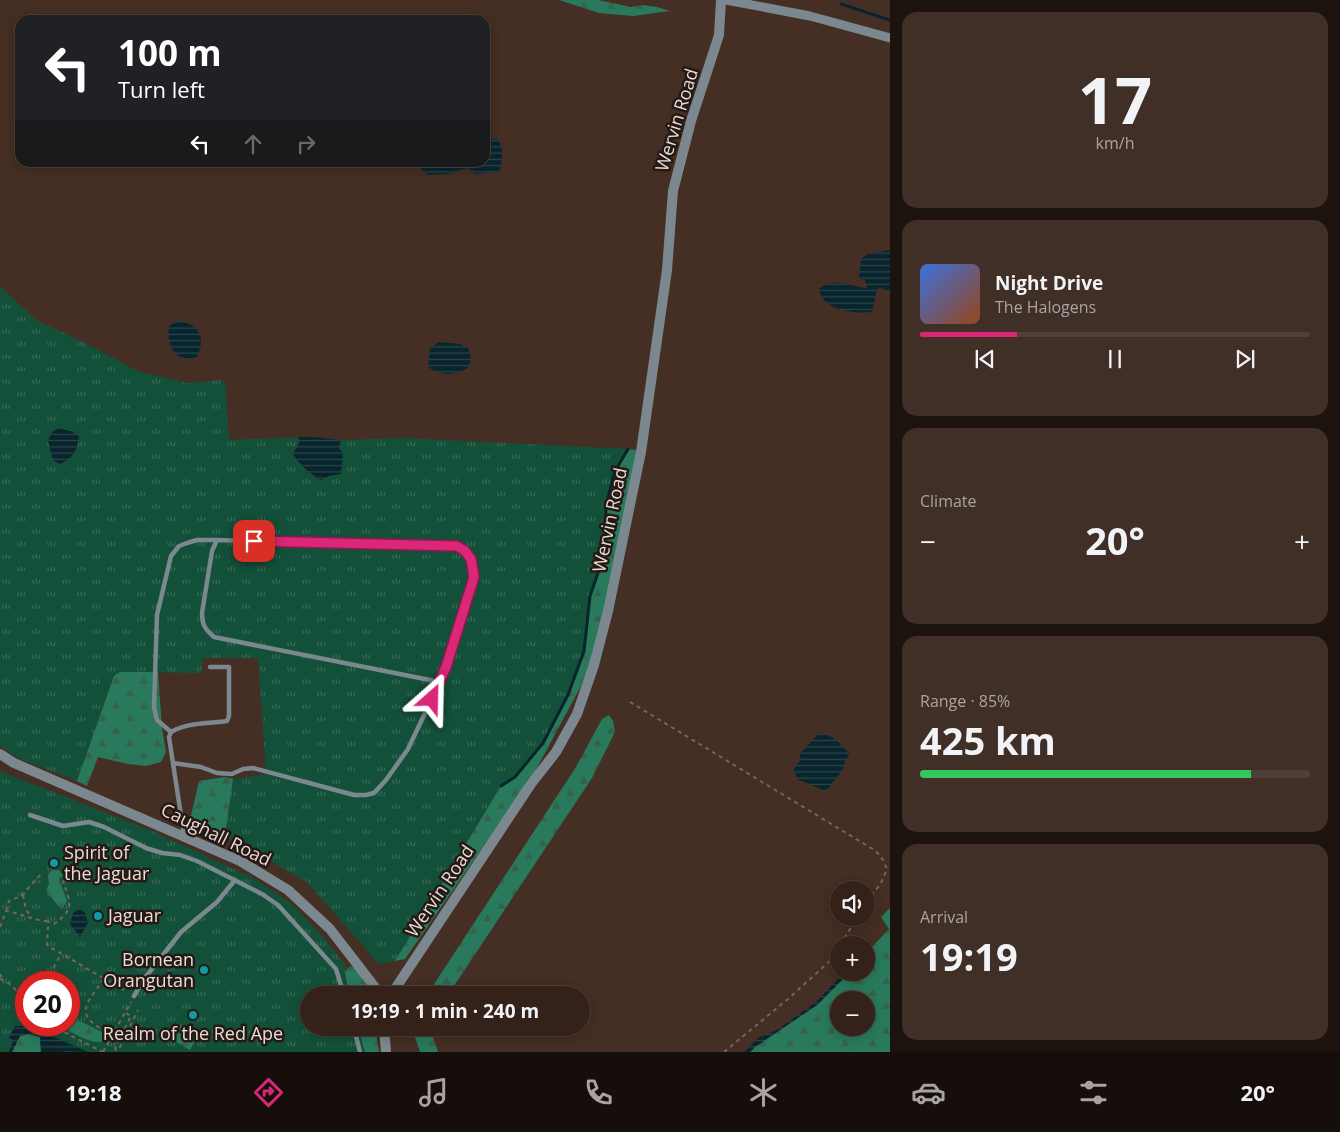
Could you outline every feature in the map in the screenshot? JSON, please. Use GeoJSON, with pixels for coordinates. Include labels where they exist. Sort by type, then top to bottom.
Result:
{"type":"FeatureCollection","features":[{"type":"Feature","properties":{"kind":"street","name":"Wervin Road"},"geometry":{"type":"LineString","coordinates":[[397,986],[531,784],[556,752],[578,714],[594,665],[608,611],[641,452],[667,270],[673,191],[691,121],[719,35],[721,0]]}},
{"type":"Feature","properties":{"kind":"street"},"geometry":{"type":"LineString","coordinates":[[726,0],[810,16],[890,38]]}},
{"type":"Feature","properties":{"kind":"street","name":"Caughall Road"},"geometry":{"type":"LineString","coordinates":[[0,754],[14,763],[240,861],[288,890],[330,929],[374,986]]}},
{"type":"Feature","properties":{"kind":"street"},"geometry":{"type":"LineString","coordinates":[[385,1036],[386,1052]]}},
{"type":"Feature","properties":{"kind":"lane"},"geometry":{"type":"LineString","coordinates":[[171,732],[157,720],[154,707],[157,615],[171,556],[179,546],[197,540],[217,540],[457,546],[465,551],[471,559],[474,577],[440,682],[408,749],[386,780],[374,793],[354,795],[253,768],[243,769],[232,774],[217,773],[201,767],[173,763]]}},
{"type":"Feature","properties":{"kind":"lane"},"geometry":{"type":"LineString","coordinates":[[217,540],[212,551],[202,613],[202,623],[206,630],[214,636],[440,682]]}},
{"type":"Feature","properties":{"kind":"lane"},"geometry":{"type":"LineString","coordinates":[[184,836],[169,737],[171,732],[177,728],[227,721],[229,716],[229,667],[210,667]]}},
{"type":"Feature","properties":{"kind":"lane"},"geometry":{"type":"LineString","coordinates":[[30,815],[63,826],[89,822],[146,848],[162,853],[180,855],[197,862],[262,894],[278,905],[336,969],[341,986]]}},
{"type":"Feature","properties":{"kind":"lane"},"geometry":{"type":"LineString","coordinates":[[134,996],[144,979],[181,932],[217,902],[235,880]]}},
{"type":"Feature","properties":{"kind":"lane"},"geometry":{"type":"LineString","coordinates":[[356,1036],[360,1052]]}},
{"type":"Feature","properties":{"kind":"path"},"geometry":{"type":"LineString","coordinates":[[630,702],[876,851],[887,869],[875,891]]}},
{"type":"Feature","properties":{"kind":"path"},"geometry":{"type":"LineString","coordinates":[[0,928],[9,902],[24,894],[43,872]]}},
{"type":"Feature","properties":{"kind":"path"},"geometry":{"type":"LineString","coordinates":[[6,912],[54,924],[65,917],[70,905],[63,882],[66,880]]}},
{"type":"Feature","properties":{"kind":"path"},"geometry":{"type":"LineString","coordinates":[[24,894],[23,900],[26,910],[32,917]]}},
{"type":"Feature","properties":{"kind":"path"},"geometry":{"type":"LineString","coordinates":[[46,921],[48,927],[47,945],[134,996],[103,1052],[72,1036]]}},
{"type":"Feature","properties":{"kind":"path"},"geometry":{"type":"LineString","coordinates":[[52,971],[61,954]]}},
{"type":"Feature","properties":{"kind":"path"},"geometry":{"type":"LineString","coordinates":[[724,1052],[788,999],[830,961]]}},
{"type":"Feature","properties":{"kind":"path"},"geometry":{"type":"LineString","coordinates":[[0,974],[2,979],[15,988]]}},
{"type":"Feature","properties":{"kind":"path"},"geometry":{"type":"LineString","coordinates":[[104,980],[90,997],[85,1012],[92,1023],[113,1036]]}},
{"type":"Feature","properties":{"kind":"path"},"geometry":{"type":"LineString","coordinates":[[126,1013],[132,1016],[115,1048],[116,1050],[120,1047],[138,1010]]}},
{"type":"Feature","properties":{"kind":"green space"},"geometry":{"type":"Polygon","coordinates":[[[559,0],[598,0],[631,7],[643,5],[657,7],[670,11],[633,16],[599,13],[559,0]]]}},
{"type":"Feature","properties":{"kind":"green space"},"geometry":{"type":"Polygon","coordinates":[[[0,286],[36,320],[138,371],[186,383],[225,380],[229,440],[298,437],[300,441],[293,454],[312,475],[320,480],[341,473],[339,448],[341,440],[404,438],[628,449],[614,473],[606,506],[605,553],[590,596],[584,651],[568,695],[543,743],[515,777],[501,786],[395,961],[379,964],[306,881],[225,836],[233,779],[266,774],[258,658],[203,658],[201,673],[120,672],[114,676],[77,781],[18,758],[0,746],[0,286]]]}},
{"type":"Feature","properties":{"kind":"green space"},"geometry":{"type":"Polygon","coordinates":[[[628,449],[637,450],[595,660],[532,777],[405,959],[395,961],[501,786],[515,777],[543,743],[568,695],[584,651],[590,596],[605,553],[606,506],[614,473],[628,449]]]}},
{"type":"Feature","properties":{"kind":"green space"},"geometry":{"type":"Polygon","coordinates":[[[120,672],[158,672],[162,728],[166,752],[161,762],[146,766],[98,757],[87,786],[77,781],[114,676],[120,672]]]}},
{"type":"Feature","properties":{"kind":"green space"},"geometry":{"type":"Polygon","coordinates":[[[609,715],[613,721],[615,732],[592,778],[454,986],[433,986],[576,767],[602,719],[609,715]]]}},
{"type":"Feature","properties":{"kind":"green space"},"geometry":{"type":"Polygon","coordinates":[[[0,771],[150,830],[255,879],[292,904],[325,939],[361,986],[300,986],[300,1036],[375,1036],[377,1052],[0,1052],[0,771]]]}},
{"type":"Feature","properties":{"kind":"green space"},"geometry":{"type":"Polygon","coordinates":[[[225,777],[233,779],[225,836],[201,833],[190,820],[199,781],[225,777]]]}},
{"type":"Feature","properties":{"kind":"green space"},"geometry":{"type":"Polygon","coordinates":[[[59,870],[63,876],[59,879],[67,901],[61,909],[46,891],[49,884],[48,875],[51,871],[59,870]]]}},
{"type":"Feature","properties":{"kind":"green space"},"geometry":{"type":"Polygon","coordinates":[[[890,908],[890,1052],[750,1052],[817,1005],[830,992],[830,1036],[875,1036],[875,991],[831,991],[841,981],[875,981],[875,944],[889,929],[881,917],[890,908]]]}},
{"type":"Feature","properties":{"kind":"green space"},"geometry":{"type":"Polygon","coordinates":[[[350,966],[358,970],[367,986],[347,986],[345,972],[350,966]]]}},
{"type":"Feature","properties":{"kind":"green space"},"geometry":{"type":"Polygon","coordinates":[[[80,1021],[103,1033],[104,1041],[87,1040],[79,1036],[80,1021]]]}},
{"type":"Feature","properties":{"kind":"green space"},"geometry":{"type":"Polygon","coordinates":[[[179,1024],[199,1034],[190,1050],[171,1039],[179,1024]]]}},
{"type":"Feature","properties":{"kind":"green space"},"geometry":{"type":"Polygon","coordinates":[[[20,1036],[40,1037],[41,1052],[12,1052],[20,1036]]]}},
{"type":"Feature","properties":{"kind":"green space"},"geometry":{"type":"Polygon","coordinates":[[[360,1036],[376,1036],[379,1052],[365,1052],[360,1036]]]}},
{"type":"Feature","properties":{"kind":"green space"},"geometry":{"type":"Polygon","coordinates":[[[415,1036],[433,1036],[438,1052],[420,1052],[415,1036]]]}},
{"type":"Feature","properties":{"kind":"water"},"geometry":{"type":"Polygon","coordinates":[[[490,138],[498,139],[500,143],[502,155],[500,172],[475,174],[468,168],[447,174],[428,175],[421,167],[490,167],[490,138]]]}},
{"type":"Feature","properties":{"kind":"water"},"geometry":{"type":"Polygon","coordinates":[[[890,250],[890,292],[879,287],[872,312],[840,309],[826,302],[821,296],[819,289],[830,283],[842,283],[867,288],[865,280],[859,278],[861,259],[868,254],[890,250]]]}},
{"type":"Feature","properties":{"kind":"water"},"geometry":{"type":"Polygon","coordinates":[[[178,321],[192,325],[199,333],[201,344],[197,357],[182,358],[173,351],[169,340],[169,326],[178,321]]]}},
{"type":"Feature","properties":{"kind":"water"},"geometry":{"type":"Polygon","coordinates":[[[439,342],[460,344],[468,348],[471,359],[468,368],[448,374],[428,367],[430,348],[439,342]]]}},
{"type":"Feature","properties":{"kind":"water"},"geometry":{"type":"Polygon","coordinates":[[[59,428],[71,431],[79,436],[74,454],[59,464],[53,460],[48,441],[52,432],[59,428]]]}},
{"type":"Feature","properties":{"kind":"water"},"geometry":{"type":"Polygon","coordinates":[[[298,437],[341,440],[339,448],[343,453],[341,474],[329,476],[321,480],[309,472],[293,454],[300,441],[298,437]]]}},
{"type":"Feature","properties":{"kind":"water"},"geometry":{"type":"Polygon","coordinates":[[[819,733],[832,737],[850,754],[842,771],[826,791],[799,780],[793,771],[801,759],[799,753],[819,733]]]}},
{"type":"Feature","properties":{"kind":"water"},"geometry":{"type":"Polygon","coordinates":[[[80,908],[85,913],[88,923],[80,937],[70,924],[73,913],[80,908]]]}},
{"type":"Feature","properties":{"kind":"water"},"geometry":{"type":"Polygon","coordinates":[[[836,981],[841,981],[817,1005],[750,1052],[744,1052],[758,1038],[777,1030],[815,1003],[836,981]]]}},
{"type":"Feature","properties":{"kind":"water"},"geometry":{"type":"Polygon","coordinates":[[[15,1026],[15,1036],[20,1036],[12,1052],[9,1052],[13,1040],[9,1038],[15,1026]]]}},
{"type":"Feature","properties":{"kind":"water"},"geometry":{"type":"Polygon","coordinates":[[[36,1036],[52,1036],[88,1052],[41,1052],[40,1037],[36,1036]]]}},
{"type":"Feature","properties":{"kind":"waterway"},"geometry":{"type":"LineString","coordinates":[[841,4],[890,20]]}},
{"type":"Feature","properties":{"kind":"waterway"},"geometry":{"type":"LineString","coordinates":[[501,786],[515,777],[543,743],[568,695],[584,651],[590,596],[605,553],[606,506],[614,473],[628,449]]}},
{"type":"Feature","properties":{"kind":"place","name":"Spirit of the Jaguar"},"geometry":{"type":"Point","coordinates":[54,863]}},
{"type":"Feature","properties":{"kind":"place","name":"Jaguar"},"geometry":{"type":"Point","coordinates":[98,916]}},
{"type":"Feature","properties":{"kind":"place","name":"Bornean Orangutan"},"geometry":{"type":"Point","coordinates":[204,970]}},
{"type":"Feature","properties":{"kind":"place","name":"Realm of the Red Ape"},"geometry":{"type":"Point","coordinates":[193,1015]}},
{"type":"Feature","properties":{"kind":"route"},"geometry":{"type":"LineString","coordinates":[[254,541],[457,546],[465,551],[474,567],[474,577],[446,667],[432,699]]}}]}
